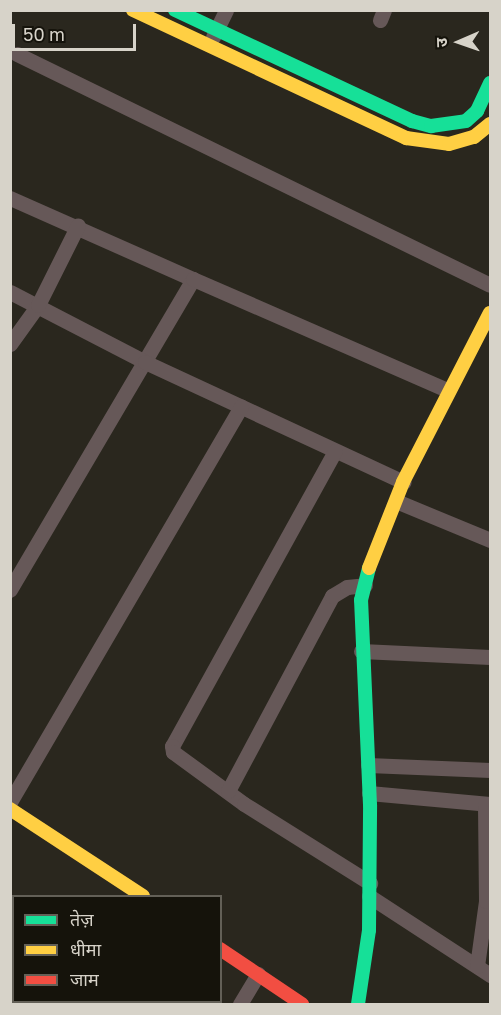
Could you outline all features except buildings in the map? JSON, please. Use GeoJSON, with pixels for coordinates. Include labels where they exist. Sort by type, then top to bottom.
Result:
{"type":"FeatureCollection","features":[{"type":"Feature","properties":{"kind":"street"},"geometry":{"type":"LineString","coordinates":[[133,10],[406,138],[449,144],[474,137],[490,124]]}},
{"type":"Feature","properties":{"kind":"street"},"geometry":{"type":"LineString","coordinates":[[176,10],[412,122],[447,126],[465,121],[477,111],[490,83]]}},
{"type":"Feature","properties":{"kind":"street"},"geometry":{"type":"LineString","coordinates":[[210,45],[226,10]]}},
{"type":"Feature","properties":{"kind":"street"},"geometry":{"type":"LineString","coordinates":[[17,54],[490,285]]}},
{"type":"Feature","properties":{"kind":"street"},"geometry":{"type":"LineString","coordinates":[[465,121],[474,137],[490,150]]}},
{"type":"Feature","properties":{"kind":"street"},"geometry":{"type":"LineString","coordinates":[[10,198],[78,225],[193,279],[447,390]]}},
{"type":"Feature","properties":{"kind":"street"},"geometry":{"type":"LineString","coordinates":[[10,344],[38,305],[78,225]]}},
{"type":"Feature","properties":{"kind":"street"},"geometry":{"type":"LineString","coordinates":[[10,590],[193,279]]}},
{"type":"Feature","properties":{"kind":"street"},"geometry":{"type":"LineString","coordinates":[[10,292],[145,362],[404,482]]}},
{"type":"Feature","properties":{"kind":"street"},"geometry":{"type":"LineString","coordinates":[[358,1005],[369,930],[370,890],[368,765],[361,651],[365,585],[404,482],[447,390],[490,313]]}},
{"type":"Feature","properties":{"kind":"street"},"geometry":{"type":"LineString","coordinates":[[10,802],[241,407]]}},
{"type":"Feature","properties":{"kind":"street"},"geometry":{"type":"LineString","coordinates":[[335,451],[172,746],[174,752],[228,791],[484,971]]}},
{"type":"Feature","properties":{"kind":"street"},"geometry":{"type":"LineString","coordinates":[[396,501],[490,540]]}},
{"type":"Feature","properties":{"kind":"street"},"geometry":{"type":"LineString","coordinates":[[228,791],[332,596],[346,587],[365,585]]}},
{"type":"Feature","properties":{"kind":"street"},"geometry":{"type":"LineString","coordinates":[[361,651],[490,657]]}},
{"type":"Feature","properties":{"kind":"street"},"geometry":{"type":"LineString","coordinates":[[368,765],[490,770]]}},
{"type":"Feature","properties":{"kind":"street"},"geometry":{"type":"LineString","coordinates":[[369,793],[488,804],[489,842],[484,971]]}},
{"type":"Feature","properties":{"kind":"street"},"geometry":{"type":"LineString","coordinates":[[10,809],[140,895]]}},
{"type":"Feature","properties":{"kind":"street"},"geometry":{"type":"LineString","coordinates":[[222,950],[302,1005]]}},
{"type":"Feature","properties":{"kind":"street"},"geometry":{"type":"LineString","coordinates":[[240,1005],[258,974]]}},
{"type":"Feature","properties":{"kind":"traffic: fast"},"geometry":{"type":"LineString","coordinates":[[175,10],[412,121],[431,126],[466,121],[477,111],[490,83]]}},
{"type":"Feature","properties":{"kind":"traffic: fast"},"geometry":{"type":"LineString","coordinates":[[358,1004],[369,930],[370,805],[361,600],[369,568]]}},
{"type":"Feature","properties":{"kind":"traffic: slow"},"geometry":{"type":"LineString","coordinates":[[133,10],[406,138],[449,144],[474,137],[490,124]]}},
{"type":"Feature","properties":{"kind":"traffic: slow"},"geometry":{"type":"LineString","coordinates":[[369,568],[403,482],[490,313]]}},
{"type":"Feature","properties":{"kind":"traffic: slow"},"geometry":{"type":"LineString","coordinates":[[10,809],[141,895]]}},
{"type":"Feature","properties":{"kind":"traffic: jam"},"geometry":{"type":"LineString","coordinates":[[222,950],[302,1004]]}}]}
